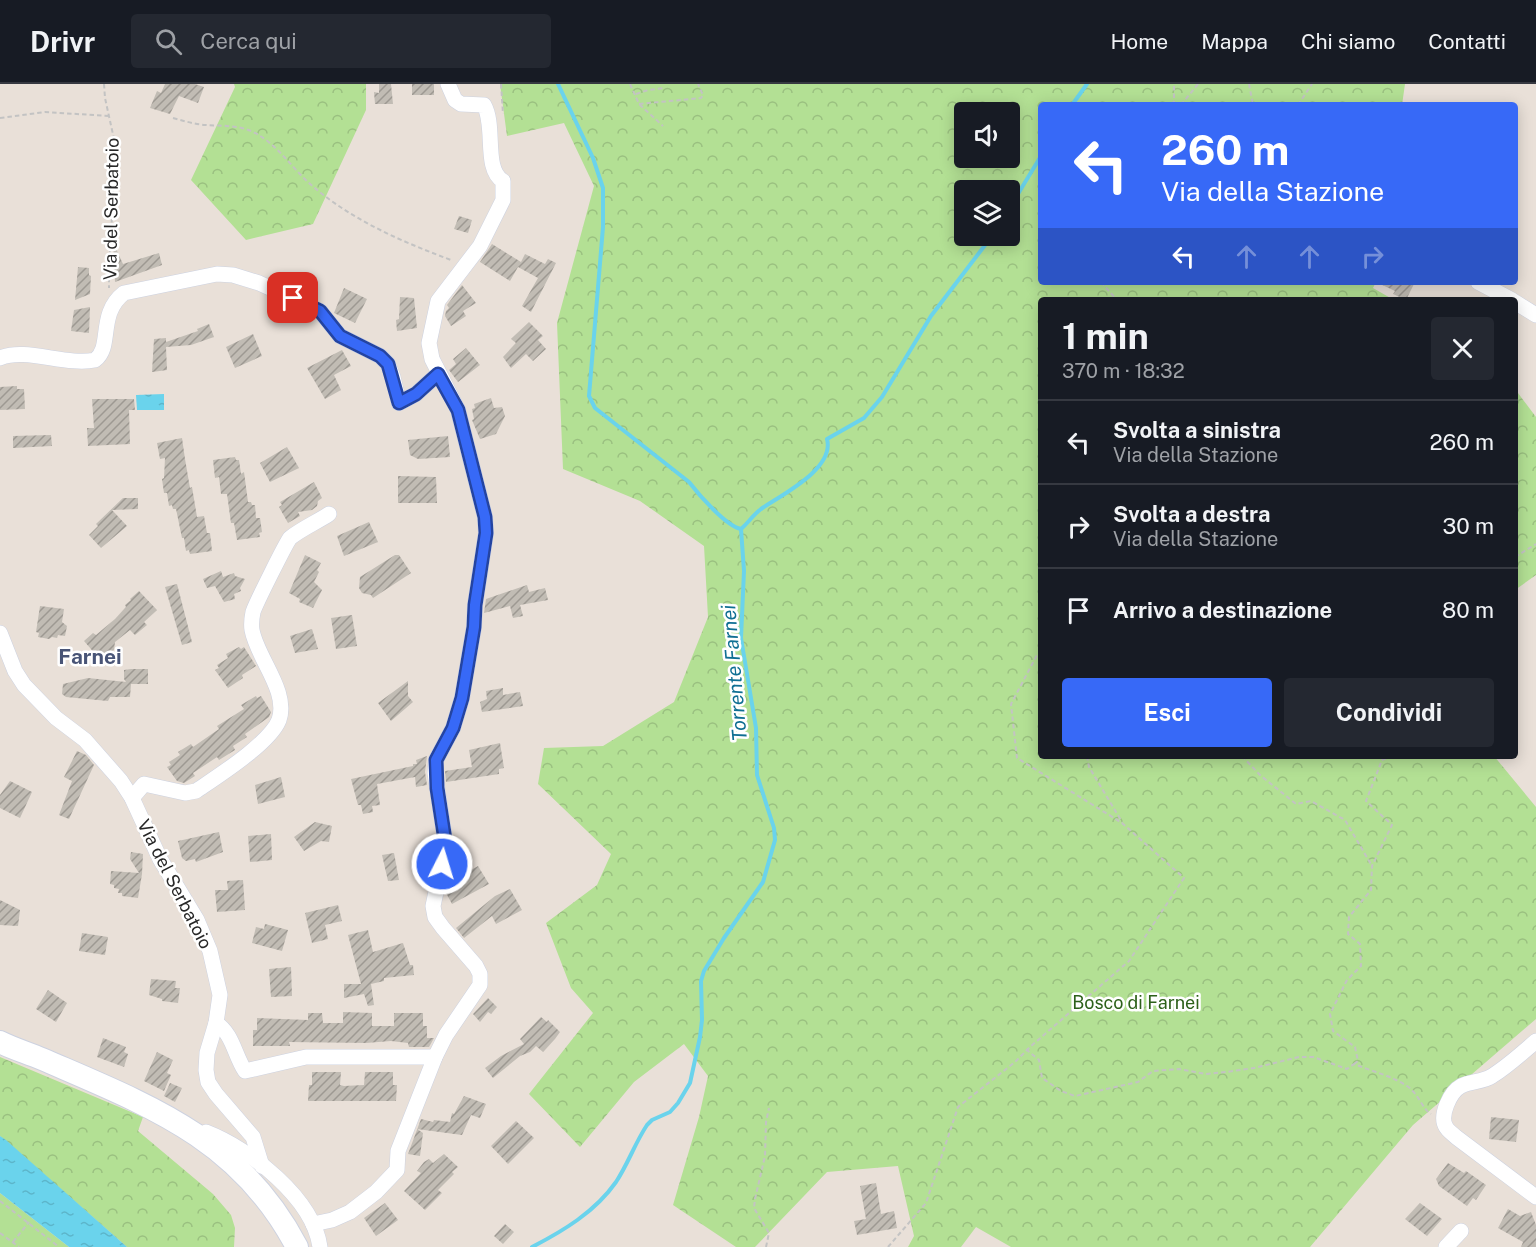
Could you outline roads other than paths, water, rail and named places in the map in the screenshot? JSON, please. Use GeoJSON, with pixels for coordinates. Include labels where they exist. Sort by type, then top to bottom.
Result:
{"type":"FeatureCollection","features":[{"type":"Feature","properties":{"kind":"main road"},"geometry":{"type":"LineString","coordinates":[[0,1042],[97,1083],[176,1120],[208,1142],[265,1196],[297,1247]]}},
{"type":"Feature","properties":{"kind":"street"},"geometry":{"type":"LineString","coordinates":[[314,1224],[332,1220],[350,1212],[376,1192],[397,1170],[398,1151],[435,1057],[446,1035],[480,985],[480,974],[476,966],[435,917],[433,906],[445,840],[436,781],[436,760],[453,728],[462,698],[486,533],[485,517],[458,410],[438,374],[429,344],[438,301],[480,246],[503,200],[504,188],[493,168],[491,128],[484,105],[461,104],[455,100],[448,84]]}},
{"type":"Feature","properties":{"kind":"street","name":"Via del Serbatoio"},"geometry":{"type":"LineString","coordinates":[[0,358],[15,354],[77,361],[96,360],[102,351],[108,314],[114,302],[129,291],[217,274],[245,278],[320,311],[340,336],[380,356],[388,364],[399,403],[416,394],[438,374]]}},
{"type":"Feature","properties":{"kind":"street"},"geometry":{"type":"LineString","coordinates":[[1484,285],[1506,297]]}},
{"type":"Feature","properties":{"kind":"street"},"geometry":{"type":"LineString","coordinates":[[1518,304],[1536,315]]}},
{"type":"Feature","properties":{"kind":"street","name":"Via del Serbatoio"},"geometry":{"type":"LineString","coordinates":[[132,798],[144,784],[185,793],[196,790],[261,743],[272,731],[279,719],[281,704],[278,689],[254,638],[251,627],[253,612],[289,539],[329,514]]}},
{"type":"Feature","properties":{"kind":"street","name":"Via del Serbatoio"},"geometry":{"type":"LineString","coordinates":[[0,633],[15,671],[24,685],[56,718],[85,740],[121,781],[132,798],[152,844],[196,920],[210,951],[220,995],[216,1023],[207,1053],[208,1082],[253,1137],[262,1166]]}},
{"type":"Feature","properties":{"kind":"street"},"geometry":{"type":"LineString","coordinates":[[216,1023],[226,1029],[238,1060],[245,1071],[306,1057],[435,1057]]}},
{"type":"Feature","properties":{"kind":"street"},"geometry":{"type":"LineString","coordinates":[[1536,1041],[1489,1079],[1461,1086],[1454,1093],[1444,1117],[1446,1127],[1456,1137],[1536,1197]]}},
{"type":"Feature","properties":{"kind":"street"},"geometry":{"type":"LineString","coordinates":[[176,1120],[212,1134],[262,1166],[303,1205],[314,1224],[320,1247]]}},
{"type":"Feature","properties":{"kind":"street"},"geometry":{"type":"LineString","coordinates":[[1446,1247],[1461,1231]]}},
{"type":"Feature","properties":{"kind":"water"},"geometry":{"type":"Polygon","coordinates":[[[164,394],[164,410],[137,410],[136,395],[164,394]]]}},
{"type":"Feature","properties":{"kind":"water"},"geometry":{"type":"Polygon","coordinates":[[[0,1136],[127,1247],[69,1247],[0,1193],[0,1136]]]}},
{"type":"Feature","properties":{"kind":"waterway","name":"Torrente Farnei"},"geometry":{"type":"LineString","coordinates":[[532,1247],[567,1227],[588,1212],[608,1193],[647,1125],[652,1120],[670,1112],[690,1083],[700,1037],[701,981],[704,971],[763,882],[775,840],[774,828],[757,775],[756,728],[741,638],[744,571],[741,529],[721,516],[689,482],[595,408],[589,396],[603,227],[603,188],[593,158],[558,84]]}},
{"type":"Feature","properties":{"kind":"waterway"},"geometry":{"type":"LineString","coordinates":[[1074,102],[1087,84]]}},
{"type":"Feature","properties":{"kind":"waterway"},"geometry":{"type":"LineString","coordinates":[[1020,191],[1038,161]]}},
{"type":"Feature","properties":{"kind":"waterway"},"geometry":{"type":"LineString","coordinates":[[741,529],[761,509],[793,489],[815,471],[823,461],[827,450],[827,439],[864,418],[882,397],[931,316],[984,246]]}},
{"type":"Feature","properties":{"kind":"district","name":"Farnei"},"geometry":{"type":"Point","coordinates":[90,656]}},
{"type":"Feature","properties":{"kind":"park label","name":"Bosco di Farnei"},"geometry":{"type":"Point","coordinates":[1136,1002]}}]}
